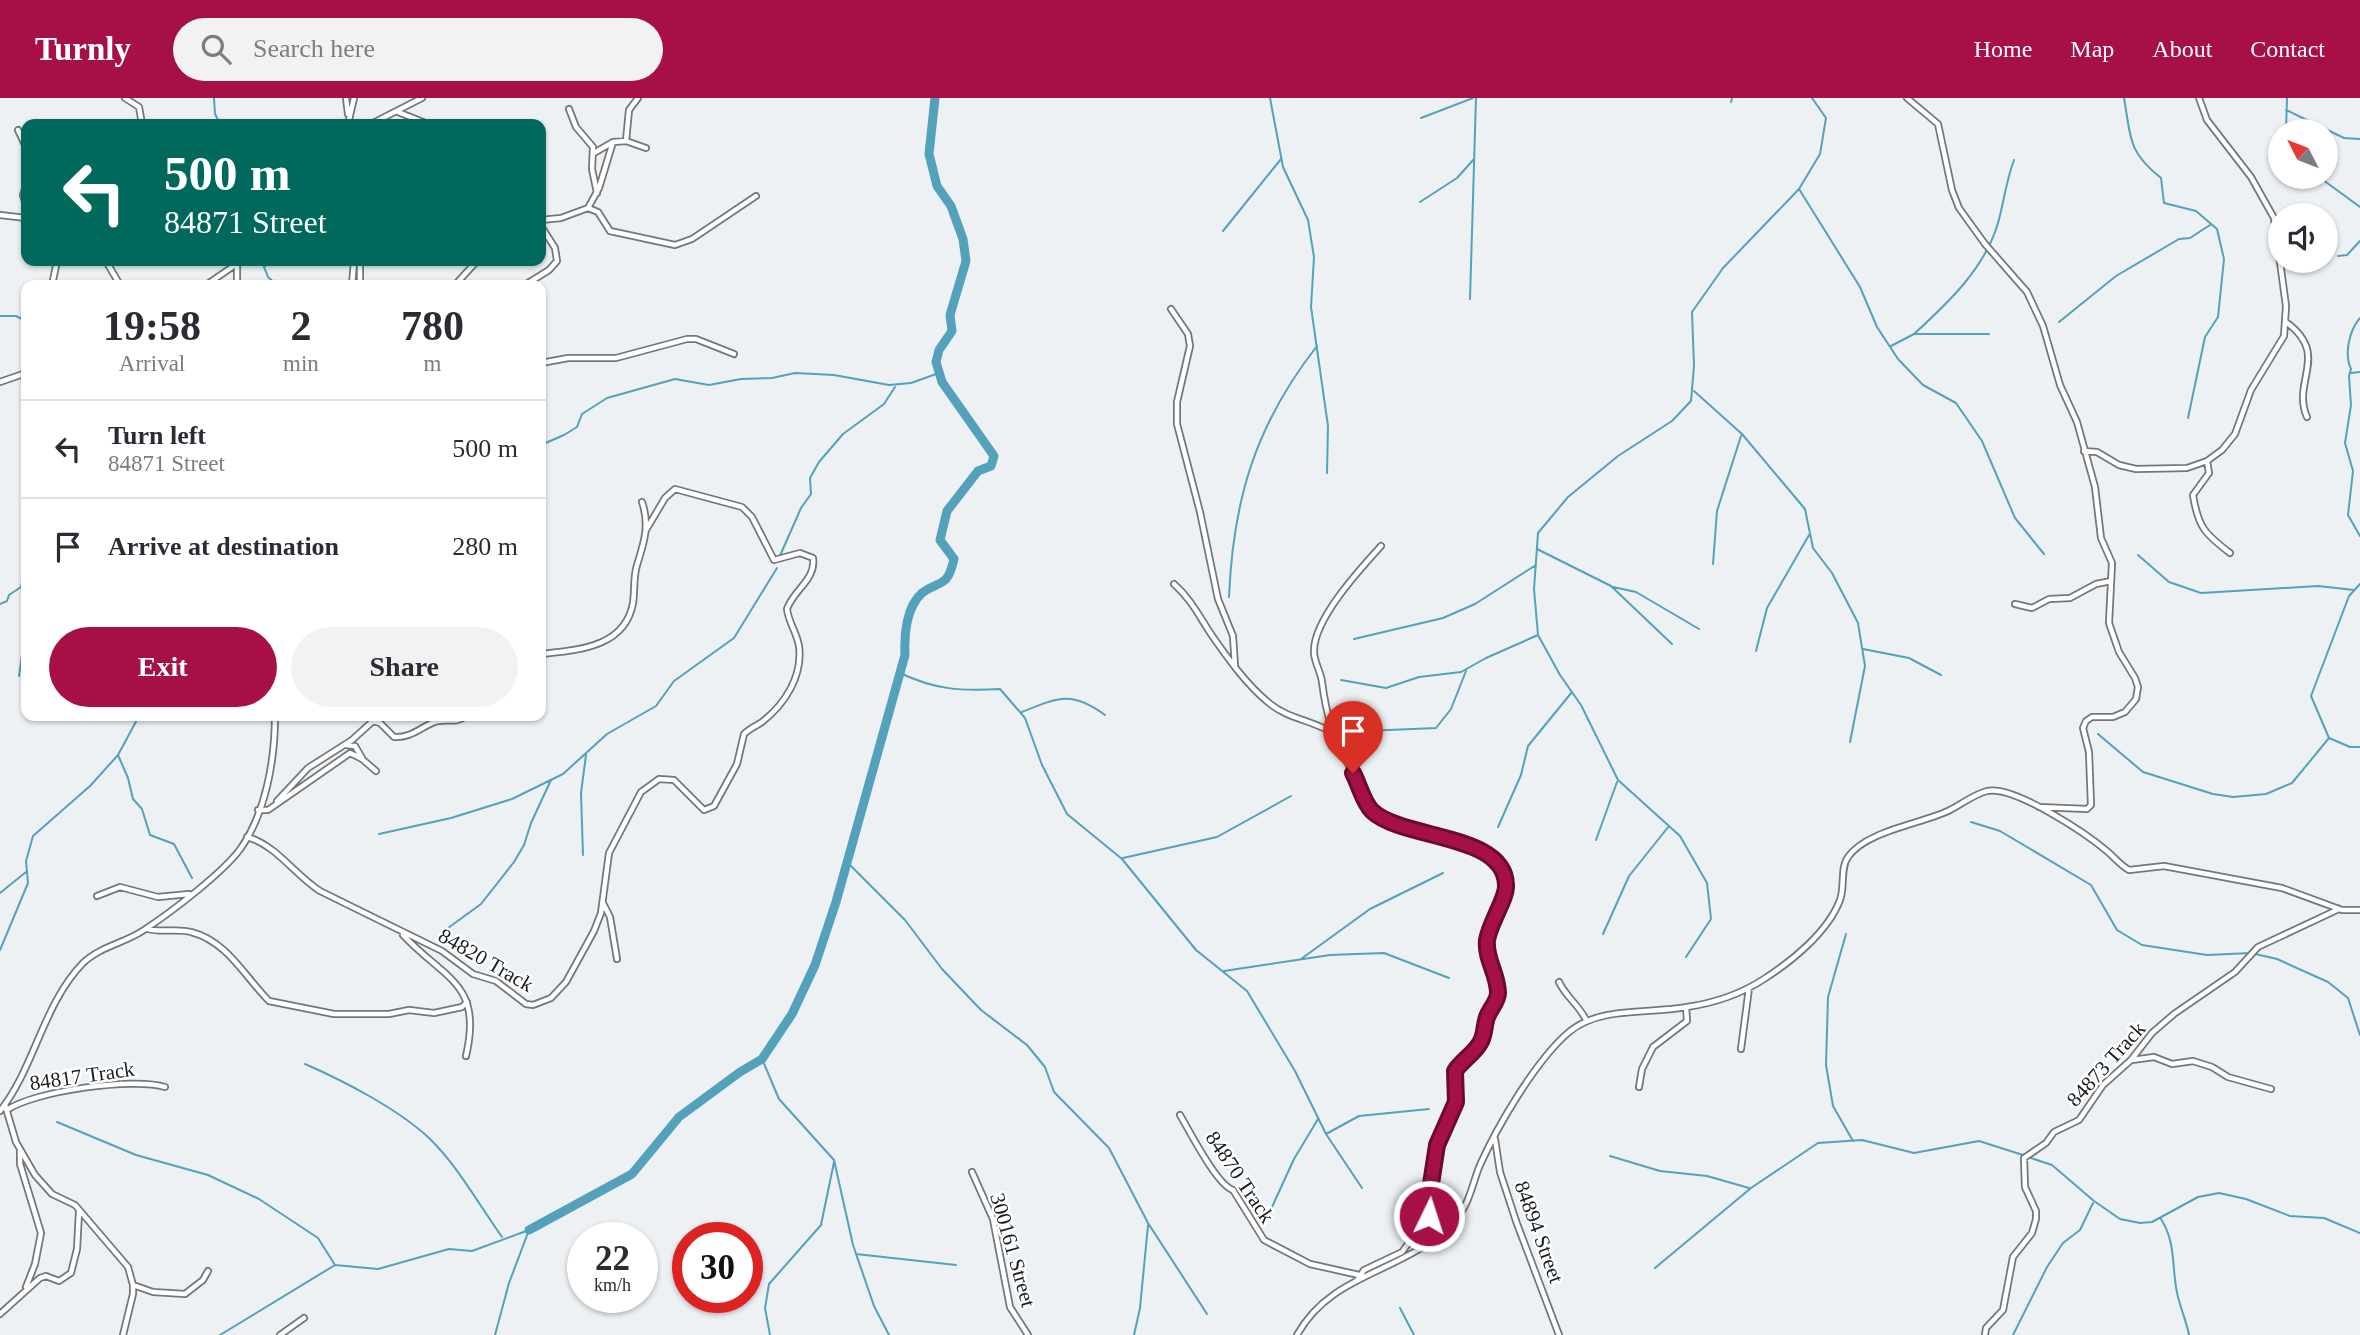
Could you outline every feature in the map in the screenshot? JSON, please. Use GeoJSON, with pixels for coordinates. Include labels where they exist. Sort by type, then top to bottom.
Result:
{"type":"FeatureCollection","features":[{"type":"Feature","properties":{"kind":"street"},"geometry":{"type":"LineString","coordinates":[[125,98],[139,107],[141,119]]}},
{"type":"Feature","properties":{"kind":"street"},"geometry":{"type":"LineString","coordinates":[[346,98],[348,119]]}},
{"type":"Feature","properties":{"kind":"street"},"geometry":{"type":"LineString","coordinates":[[349,119],[354,98]]}},
{"type":"Feature","properties":{"kind":"street"},"geometry":{"type":"LineString","coordinates":[[381,119],[422,98]]}},
{"type":"Feature","properties":{"kind":"street"},"geometry":{"type":"LineString","coordinates":[[626,141],[629,110],[638,98]]}},
{"type":"Feature","properties":{"kind":"street"},"geometry":{"type":"LineString","coordinates":[[1907,98],[1938,124],[1952,190],[1959,208],[1985,244],[2027,292],[2040,317],[2060,385],[2077,422],[2095,487],[2101,538],[2112,563],[2109,623],[2119,652],[2135,678],[2136,699],[2132,706],[2113,717],[2092,717],[2086,721],[2083,728],[2089,752],[2091,805],[2087,809],[2073,811],[2039,807]]}},
{"type":"Feature","properties":{"kind":"street"},"geometry":{"type":"LineString","coordinates":[[2084,451],[2096,452],[2119,465],[2136,469],[2187,468],[2207,461],[2235,434],[2251,390],[2280,345],[2286,322],[2274,219],[2255,183],[2207,120],[2199,98]]}},
{"type":"Feature","properties":{"kind":"street"},"geometry":{"type":"LineString","coordinates":[[569,109],[576,127],[589,141],[594,153],[592,169],[597,194]]}},
{"type":"Feature","properties":{"kind":"street"},"geometry":{"type":"LineString","coordinates":[[398,111],[416,119]]}},
{"type":"Feature","properties":{"kind":"street"},"geometry":{"type":"LineString","coordinates":[[18,130],[21,136]]}},
{"type":"Feature","properties":{"kind":"street"},"geometry":{"type":"LineString","coordinates":[[594,153],[613,142],[626,141],[646,148]]}},
{"type":"Feature","properties":{"kind":"street"},"geometry":{"type":"LineString","coordinates":[[546,220],[561,218],[589,208],[597,194],[613,142]]}},
{"type":"Feature","properties":{"kind":"street"},"geometry":{"type":"LineString","coordinates":[[589,208],[598,212],[610,231],[675,245],[692,239],[755,197]]}},
{"type":"Feature","properties":{"kind":"street"},"geometry":{"type":"LineString","coordinates":[[0,215],[21,217]]}},
{"type":"Feature","properties":{"kind":"street"},"geometry":{"type":"LineString","coordinates":[[532,280],[549,270],[557,261],[555,248],[546,234]]}},
{"type":"Feature","properties":{"kind":"street"},"geometry":{"type":"LineString","coordinates":[[213,280],[232,266]]}},
{"type":"Feature","properties":{"kind":"street"},"geometry":{"type":"LineString","coordinates":[[460,280],[472,266]]}},
{"type":"Feature","properties":{"kind":"street"},"geometry":{"type":"LineString","coordinates":[[1171,309],[1188,334],[1190,346],[1177,402],[1177,424],[1200,512],[1218,599],[1233,636],[1235,666]]}},
{"type":"Feature","properties":{"kind":"street"},"geometry":{"type":"LineString","coordinates":[[2286,322],[2298,332],[2308,353],[2309,371],[2303,402],[2307,417]]}},
{"type":"Feature","properties":{"kind":"street"},"geometry":{"type":"LineString","coordinates":[[546,362],[568,358],[616,358],[687,339],[696,339],[734,354]]}},
{"type":"Feature","properties":{"kind":"street"},"geometry":{"type":"LineString","coordinates":[[0,382],[21,375]]}},
{"type":"Feature","properties":{"kind":"street"},"geometry":{"type":"LineString","coordinates":[[2207,461],[2209,473],[2194,492],[2200,525],[2213,541],[2230,553]]}},
{"type":"Feature","properties":{"kind":"street","name":"84820 Track"},"geometry":{"type":"LineString","coordinates":[[247,838],[267,846],[312,886],[442,951],[473,974],[496,981],[526,1004],[533,1005],[551,998],[566,982],[594,931],[603,902],[613,841],[641,792],[659,779],[668,779],[683,787],[704,810],[714,806],[737,764],[744,734],[765,720],[790,692],[798,662],[799,647],[787,609],[796,592],[812,574],[813,558],[800,553],[774,560],[747,510],[739,505],[720,503],[684,490],[675,489],[670,493],[646,530]]}},
{"type":"Feature","properties":{"kind":"street"},"geometry":{"type":"LineString","coordinates":[[546,654],[572,651],[600,643],[611,638],[623,627],[633,602],[633,585],[646,530],[647,519],[642,502]]}},
{"type":"Feature","properties":{"kind":"street"},"geometry":{"type":"LineString","coordinates":[[1358,1277],[1364,1270],[1402,1252],[1421,1229],[1434,1206],[1431,1184],[1435,1151],[1456,1102],[1455,1071],[1481,1042],[1487,1017],[1497,997],[1487,942],[1495,914],[1506,891],[1506,881],[1500,866],[1474,848],[1457,840],[1400,826],[1373,811],[1333,734],[1324,706],[1322,678],[1314,650],[1315,642],[1326,612],[1381,546]]}},
{"type":"Feature","properties":{"kind":"street"},"geometry":{"type":"LineString","coordinates":[[2015,604],[2032,608],[2049,600],[2070,598],[2096,583],[2111,581]]}},
{"type":"Feature","properties":{"kind":"street"},"geometry":{"type":"LineString","coordinates":[[1174,584],[1192,603],[1247,683],[1276,709],[1333,734]]}},
{"type":"Feature","properties":{"kind":"street"},"geometry":{"type":"LineString","coordinates":[[0,1111],[6,1107],[23,1074],[55,1004],[83,963],[95,954],[147,928],[227,863],[247,838],[272,761],[275,721]]}},
{"type":"Feature","properties":{"kind":"street"},"geometry":{"type":"LineString","coordinates":[[258,810],[268,810],[308,768],[346,745],[373,721],[380,723],[394,737],[408,735],[439,721],[458,721]]}},
{"type":"Feature","properties":{"kind":"street"},"geometry":{"type":"LineString","coordinates":[[346,745],[355,746],[362,759]]}},
{"type":"Feature","properties":{"kind":"street"},"geometry":{"type":"LineString","coordinates":[[278,801],[320,775],[350,752],[376,771]]}},
{"type":"Feature","properties":{"kind":"street"},"geometry":{"type":"LineString","coordinates":[[1297,1335],[1321,1301],[1358,1277],[1400,1262],[1445,1231],[1467,1205],[1479,1168],[1542,1061],[1569,1032],[1586,1020],[1686,1007],[1749,988],[1779,970],[1827,923],[1841,898],[1845,862],[1859,847],[1897,829],[1948,811],[1972,797],[1990,790],[2029,799],[2086,836],[2129,870],[2164,866],[2282,888],[2339,909],[2360,910]]}},
{"type":"Feature","properties":{"kind":"street"},"geometry":{"type":"LineString","coordinates":[[97,896],[120,887],[158,897],[190,894]]}},
{"type":"Feature","properties":{"kind":"street"},"geometry":{"type":"LineString","coordinates":[[603,902],[610,917],[617,959]]}},
{"type":"Feature","properties":{"kind":"street","name":"84873 Track"},"geometry":{"type":"LineString","coordinates":[[1985,1335],[1986,1328],[2003,1310],[2013,1257],[2032,1233],[2036,1219],[2036,1211],[2025,1187],[2024,1158],[2046,1143],[2054,1132],[2079,1119],[2103,1085],[2131,1060],[2168,1019],[2227,979],[2258,947],[2339,909]]}},
{"type":"Feature","properties":{"kind":"street"},"geometry":{"type":"LineString","coordinates":[[147,928],[163,932],[186,931],[204,937],[228,955],[269,1001],[334,1014],[389,1014],[409,1010],[434,1013],[462,1007],[467,1002]]}},
{"type":"Feature","properties":{"kind":"street"},"geometry":{"type":"LineString","coordinates":[[400,932],[458,985],[467,1002],[470,1038],[466,1056]]}},
{"type":"Feature","properties":{"kind":"street"},"geometry":{"type":"LineString","coordinates":[[1559,982],[1564,992],[1579,1006],[1586,1020]]}},
{"type":"Feature","properties":{"kind":"street"},"geometry":{"type":"LineString","coordinates":[[1741,1049],[1749,988]]}},
{"type":"Feature","properties":{"kind":"street"},"geometry":{"type":"LineString","coordinates":[[1639,1087],[1642,1069],[1653,1047],[1687,1021],[1686,1007]]}},
{"type":"Feature","properties":{"kind":"street"},"geometry":{"type":"LineString","coordinates":[[2131,1060],[2154,1057],[2172,1064],[2193,1062],[2271,1089]]}},
{"type":"Feature","properties":{"kind":"street","name":"84817 Track"},"geometry":{"type":"LineString","coordinates":[[6,1107],[61,1091],[140,1083],[165,1087]]}},
{"type":"Feature","properties":{"kind":"street"},"geometry":{"type":"LineString","coordinates":[[6,1107],[20,1150],[35,1175],[52,1194],[67,1199],[122,1258],[133,1285],[123,1335]]}},
{"type":"Feature","properties":{"kind":"street","name":"84870 Track"},"geometry":{"type":"LineString","coordinates":[[1180,1115],[1214,1172],[1225,1188],[1233,1190],[1264,1240],[1310,1264],[1358,1277]]}},
{"type":"Feature","properties":{"kind":"street","name":"84894 Street"},"geometry":{"type":"LineString","coordinates":[[1495,1138],[1500,1172],[1516,1222],[1559,1335]]}},
{"type":"Feature","properties":{"kind":"street"},"geometry":{"type":"LineString","coordinates":[[20,1150],[20,1164],[41,1233],[35,1265],[24,1290]]}},
{"type":"Feature","properties":{"kind":"street","name":"300161 Street"},"geometry":{"type":"LineString","coordinates":[[972,1172],[993,1220],[1010,1307],[1028,1335]]}},
{"type":"Feature","properties":{"kind":"street"},"geometry":{"type":"LineString","coordinates":[[0,1314],[43,1276],[59,1281],[71,1273],[78,1249],[79,1211]]}},
{"type":"Feature","properties":{"kind":"street"},"geometry":{"type":"LineString","coordinates":[[133,1285],[166,1294],[185,1294],[203,1280],[208,1271]]}},
{"type":"Feature","properties":{"kind":"street"},"geometry":{"type":"LineString","coordinates":[[280,1335],[304,1318]]}},
{"type":"Feature","properties":{"kind":"waterway"},"geometry":{"type":"LineString","coordinates":[[214,98],[218,119]]}},
{"type":"Feature","properties":{"kind":"waterway"},"geometry":{"type":"LineString","coordinates":[[529,1230],[632,1174],[679,1117],[762,1059],[792,1014],[815,965],[836,902],[905,655],[909,614],[922,593],[949,575],[954,559],[940,540],[947,511],[978,471],[991,466],[994,456],[942,382],[936,362],[939,350],[952,331],[950,315],[966,261],[963,239],[951,206],[937,186],[929,154],[935,98]]}},
{"type":"Feature","properties":{"kind":"waterway"},"geometry":{"type":"LineString","coordinates":[[1270,98],[1283,167],[1308,220],[1314,257],[1311,307],[1328,426],[1327,473]]}},
{"type":"Feature","properties":{"kind":"waterway"},"geometry":{"type":"LineString","coordinates":[[1421,118],[1473,98]]}},
{"type":"Feature","properties":{"kind":"waterway"},"geometry":{"type":"LineString","coordinates":[[1470,299],[1476,98]]}},
{"type":"Feature","properties":{"kind":"waterway"},"geometry":{"type":"LineString","coordinates":[[1731,102],[1732,98]]}},
{"type":"Feature","properties":{"kind":"waterway"},"geometry":{"type":"LineString","coordinates":[[1686,957],[1711,919],[1707,883],[1680,836],[1618,780],[1581,705],[1560,675],[1538,635],[1534,589],[1538,533],[1568,497],[1618,456],[1672,421],[1691,401],[1694,366],[1692,312],[1723,268],[1799,189],[1820,154],[1826,118],[1812,98]]}},
{"type":"Feature","properties":{"kind":"waterway"},"geometry":{"type":"LineString","coordinates":[[2124,98],[2132,142],[2142,160],[2161,178],[2164,203],[2196,211],[2217,229],[2224,259],[2218,317],[2205,337],[2188,418]]}},
{"type":"Feature","properties":{"kind":"waterway"},"geometry":{"type":"LineString","coordinates":[[2286,119],[2287,98]]}},
{"type":"Feature","properties":{"kind":"waterway"},"geometry":{"type":"LineString","coordinates":[[2286,110],[2344,138],[2360,139]]}},
{"type":"Feature","properties":{"kind":"waterway"},"geometry":{"type":"LineString","coordinates":[[1223,231],[1281,159]]}},
{"type":"Feature","properties":{"kind":"waterway"},"geometry":{"type":"LineString","coordinates":[[1420,202],[1457,178],[1474,159]]}},
{"type":"Feature","properties":{"kind":"waterway"},"geometry":{"type":"LineString","coordinates":[[1914,334],[1964,284],[1984,255],[1998,223],[2014,160]]}},
{"type":"Feature","properties":{"kind":"waterway"},"geometry":{"type":"LineString","coordinates":[[1799,189],[1860,287],[1877,327],[1898,359],[1923,385],[1956,403],[1982,441],[2015,518],[2044,554]]}},
{"type":"Feature","properties":{"kind":"waterway"},"geometry":{"type":"LineString","coordinates":[[2335,189],[2360,207]]}},
{"type":"Feature","properties":{"kind":"waterway"},"geometry":{"type":"LineString","coordinates":[[2059,322],[2116,276],[2179,239],[2190,238],[2210,225]]}},
{"type":"Feature","properties":{"kind":"waterway"},"geometry":{"type":"LineString","coordinates":[[2338,256],[2347,255],[2360,241]]}},
{"type":"Feature","properties":{"kind":"waterway"},"geometry":{"type":"LineString","coordinates":[[265,266],[271,280]]}},
{"type":"Feature","properties":{"kind":"waterway"},"geometry":{"type":"LineString","coordinates":[[0,316],[21,318]]}},
{"type":"Feature","properties":{"kind":"waterway"},"geometry":{"type":"LineString","coordinates":[[2360,318],[2353,329],[2348,350],[2351,405],[2345,443],[2353,471],[2348,515],[2360,536]]}},
{"type":"Feature","properties":{"kind":"waterway"},"geometry":{"type":"LineString","coordinates":[[1891,346],[1914,334],[1989,334]]}},
{"type":"Feature","properties":{"kind":"waterway"},"geometry":{"type":"LineString","coordinates":[[1229,597],[1236,527],[1252,464],[1278,404],[1317,346]]}},
{"type":"Feature","properties":{"kind":"waterway"},"geometry":{"type":"LineString","coordinates":[[2351,373],[2360,372]]}},
{"type":"Feature","properties":{"kind":"waterway"},"geometry":{"type":"LineString","coordinates":[[546,443],[577,427],[582,414],[607,398],[675,379],[709,385],[795,373],[834,375],[889,385],[911,383],[939,373]]}},
{"type":"Feature","properties":{"kind":"waterway"},"geometry":{"type":"LineString","coordinates":[[779,558],[801,508],[811,494],[810,478],[819,462],[843,434],[884,404],[895,387]]}},
{"type":"Feature","properties":{"kind":"waterway"},"geometry":{"type":"LineString","coordinates":[[1694,391],[1742,434],[1805,509],[1813,548],[1832,573],[1858,623],[1865,666],[1850,742]]}},
{"type":"Feature","properties":{"kind":"waterway"},"geometry":{"type":"LineString","coordinates":[[1713,564],[1717,511],[1741,436]]}},
{"type":"Feature","properties":{"kind":"waterway"},"geometry":{"type":"LineString","coordinates":[[1756,651],[1767,608],[1809,535]]}},
{"type":"Feature","properties":{"kind":"waterway"},"geometry":{"type":"LineString","coordinates":[[1537,549],[1611,586],[1672,644]]}},
{"type":"Feature","properties":{"kind":"waterway"},"geometry":{"type":"LineString","coordinates":[[2138,555],[2169,582],[2201,593],[2318,586],[2354,590]]}},
{"type":"Feature","properties":{"kind":"waterway"},"geometry":{"type":"LineString","coordinates":[[1354,639],[1443,618],[1475,604],[1536,565]]}},
{"type":"Feature","properties":{"kind":"waterway"},"geometry":{"type":"LineString","coordinates":[[379,834],[451,818],[512,799],[563,774],[607,734],[656,706],[674,681],[734,638],[777,568]]}},
{"type":"Feature","properties":{"kind":"waterway"},"geometry":{"type":"LineString","coordinates":[[2360,584],[2349,596],[2311,696],[2329,738],[2350,747],[2360,747]]}},
{"type":"Feature","properties":{"kind":"waterway"},"geometry":{"type":"LineString","coordinates":[[0,604],[21,587]]}},
{"type":"Feature","properties":{"kind":"waterway"},"geometry":{"type":"LineString","coordinates":[[1613,587],[1636,592],[1699,629]]}},
{"type":"Feature","properties":{"kind":"waterway"},"geometry":{"type":"LineString","coordinates":[[1341,680],[1386,688],[1419,677],[1461,672],[1538,635]]}},
{"type":"Feature","properties":{"kind":"waterway"},"geometry":{"type":"LineString","coordinates":[[1863,649],[1909,658],[1941,675]]}},
{"type":"Feature","properties":{"kind":"waterway"},"geometry":{"type":"LineString","coordinates":[[19,676],[21,662]]}},
{"type":"Feature","properties":{"kind":"waterway"},"geometry":{"type":"LineString","coordinates":[[1365,731],[1436,728],[1451,709],[1466,671]]}},
{"type":"Feature","properties":{"kind":"waterway"},"geometry":{"type":"LineString","coordinates":[[900,673],[948,688],[1000,689],[1025,718],[1042,765],[1067,814],[1122,859],[1196,950],[1247,991],[1295,1071],[1326,1134],[1362,1188]]}},
{"type":"Feature","properties":{"kind":"waterway"},"geometry":{"type":"LineString","coordinates":[[1498,827],[1521,775],[1528,746],[1572,692]]}},
{"type":"Feature","properties":{"kind":"waterway"},"geometry":{"type":"LineString","coordinates":[[1022,712],[1065,699],[1083,702],[1105,715]]}},
{"type":"Feature","properties":{"kind":"waterway"},"geometry":{"type":"LineString","coordinates":[[0,950],[28,883],[26,861],[33,836],[90,786],[118,755],[136,721]]}},
{"type":"Feature","properties":{"kind":"waterway"},"geometry":{"type":"LineString","coordinates":[[2098,734],[2143,772],[2213,794],[2233,797],[2266,794],[2292,783],[2329,738]]}},
{"type":"Feature","properties":{"kind":"waterway"},"geometry":{"type":"LineString","coordinates":[[118,755],[133,799],[142,809],[150,835],[174,844],[192,878]]}},
{"type":"Feature","properties":{"kind":"waterway"},"geometry":{"type":"LineString","coordinates":[[583,855],[581,793],[586,755]]}},
{"type":"Feature","properties":{"kind":"waterway"},"geometry":{"type":"LineString","coordinates":[[448,928],[481,904],[514,862],[524,845],[551,780]]}},
{"type":"Feature","properties":{"kind":"waterway"},"geometry":{"type":"LineString","coordinates":[[1596,840],[1617,782]]}},
{"type":"Feature","properties":{"kind":"waterway"},"geometry":{"type":"LineString","coordinates":[[1123,858],[1217,837],[1291,796]]}},
{"type":"Feature","properties":{"kind":"waterway"},"geometry":{"type":"LineString","coordinates":[[1971,822],[2000,831],[2091,885],[2117,930],[2142,945],[2207,955],[2251,953],[2277,959],[2328,982],[2348,998],[2360,1035]]}},
{"type":"Feature","properties":{"kind":"waterway"},"geometry":{"type":"LineString","coordinates":[[1603,934],[1629,876],[1669,826]]}},
{"type":"Feature","properties":{"kind":"waterway"},"geometry":{"type":"LineString","coordinates":[[847,862],[905,920],[942,969],[981,1010],[1027,1045],[1045,1067],[1054,1092],[1109,1148],[1148,1223],[1207,1314]]}},
{"type":"Feature","properties":{"kind":"waterway"},"geometry":{"type":"LineString","coordinates":[[0,893],[26,872]]}},
{"type":"Feature","properties":{"kind":"waterway"},"geometry":{"type":"LineString","coordinates":[[1301,959],[1370,909],[1443,873]]}},
{"type":"Feature","properties":{"kind":"waterway"},"geometry":{"type":"LineString","coordinates":[[1846,934],[1828,997],[1826,1065],[1833,1106],[1853,1141]]}},
{"type":"Feature","properties":{"kind":"waterway"},"geometry":{"type":"LineString","coordinates":[[1224,971],[1330,955],[1384,953],[1449,978]]}},
{"type":"Feature","properties":{"kind":"waterway"},"geometry":{"type":"LineString","coordinates":[[762,1059],[779,1099],[834,1160],[853,1245],[874,1306],[889,1335]]}},
{"type":"Feature","properties":{"kind":"waterway"},"geometry":{"type":"LineString","coordinates":[[305,1064],[370,1096],[429,1138],[459,1173],[502,1237]]}},
{"type":"Feature","properties":{"kind":"waterway"},"geometry":{"type":"LineString","coordinates":[[1326,1134],[1359,1116],[1429,1109]]}},
{"type":"Feature","properties":{"kind":"waterway"},"geometry":{"type":"LineString","coordinates":[[1272,1207],[1294,1159],[1318,1119]]}},
{"type":"Feature","properties":{"kind":"waterway"},"geometry":{"type":"LineString","coordinates":[[57,1122],[136,1155],[208,1175],[259,1199],[318,1238],[335,1265]]}},
{"type":"Feature","properties":{"kind":"waterway"},"geometry":{"type":"LineString","coordinates":[[1655,1268],[1751,1188],[1818,1143],[1862,1140],[1914,1153],[1979,1141],[2023,1155]]}},
{"type":"Feature","properties":{"kind":"waterway"},"geometry":{"type":"LineString","coordinates":[[1610,1156],[1660,1171],[1707,1176],[1749,1188]]}},
{"type":"Feature","properties":{"kind":"waterway"},"geometry":{"type":"LineString","coordinates":[[2028,1157],[2052,1165],[2120,1219],[2140,1223],[2152,1222],[2198,1197],[2219,1193],[2246,1199],[2290,1216],[2324,1218],[2360,1233]]}},
{"type":"Feature","properties":{"kind":"waterway"},"geometry":{"type":"LineString","coordinates":[[770,1335],[765,1308],[769,1284],[821,1225],[834,1162]]}},
{"type":"Feature","properties":{"kind":"waterway"},"geometry":{"type":"LineString","coordinates":[[2013,1335],[2047,1267],[2063,1243],[2080,1230],[2093,1203]]}},
{"type":"Feature","properties":{"kind":"waterway"},"geometry":{"type":"LineString","coordinates":[[2161,1219],[2171,1244],[2177,1293],[2189,1335]]}},
{"type":"Feature","properties":{"kind":"waterway"},"geometry":{"type":"LineString","coordinates":[[1134,1335],[1140,1308],[1148,1225]]}},
{"type":"Feature","properties":{"kind":"waterway"},"geometry":{"type":"LineString","coordinates":[[220,1335],[335,1265],[378,1269],[449,1249],[472,1251],[529,1230]]}},
{"type":"Feature","properties":{"kind":"waterway"},"geometry":{"type":"LineString","coordinates":[[495,1335],[509,1283],[529,1230]]}},
{"type":"Feature","properties":{"kind":"waterway"},"geometry":{"type":"LineString","coordinates":[[856,1254],[956,1265]]}},
{"type":"Feature","properties":{"kind":"waterway"},"geometry":{"type":"LineString","coordinates":[[1400,1308],[1414,1335]]}},
{"type":"Feature","properties":{"kind":"route"},"geometry":{"type":"LineString","coordinates":[[1353,773],[1369,807],[1377,814],[1400,826],[1457,840],[1474,848],[1500,866],[1506,881],[1506,891],[1490,927],[1487,942],[1487,954],[1498,993],[1487,1017],[1481,1042],[1455,1071],[1456,1102],[1435,1151],[1431,1184],[1434,1206],[1429,1216]]}}]}
